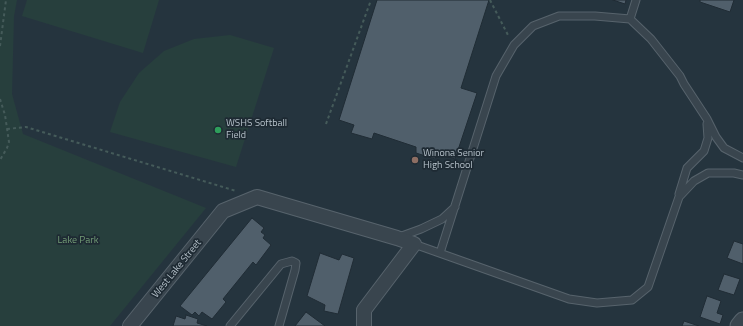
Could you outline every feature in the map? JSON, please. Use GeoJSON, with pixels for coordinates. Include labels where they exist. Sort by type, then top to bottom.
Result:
{"type":"FeatureCollection","features":[{"type":"Feature","properties":{"kind":"street","name":"West Lake Street"},"geometry":{"type":"LineString","coordinates":[[130,326],[223,211],[257,197]]}},
{"type":"Feature","properties":{"kind":"street"},"geometry":{"type":"LineString","coordinates":[[257,197],[414,244],[364,310],[364,326]]}},
{"type":"Feature","properties":{"kind":"street"},"geometry":{"type":"LineString","coordinates":[[739,326],[743,321]]}},
{"type":"Feature","properties":{"kind":"lane"},"geometry":{"type":"LineString","coordinates":[[630,19],[636,0]]}},
{"type":"Feature","properties":{"kind":"lane"},"geometry":{"type":"LineString","coordinates":[[440,253],[496,76],[514,45],[533,26],[559,16],[595,16],[630,19],[651,39],[680,76],[724,148],[743,158]]}},
{"type":"Feature","properties":{"kind":"lane"},"geometry":{"type":"LineString","coordinates":[[414,244],[569,299],[597,303],[632,300],[648,287],[687,168],[704,151],[708,138],[707,119]]}},
{"type":"Feature","properties":{"kind":"lane"},"geometry":{"type":"LineString","coordinates":[[678,197],[694,181],[708,173],[734,173],[743,175]]}},
{"type":"Feature","properties":{"kind":"lane"},"geometry":{"type":"LineString","coordinates":[[397,238],[442,219],[455,207]]}},
{"type":"Feature","properties":{"kind":"lane"},"geometry":{"type":"LineString","coordinates":[[230,326],[281,264],[292,261],[296,263],[295,270],[279,326]]}},
{"type":"Feature","properties":{"kind":"path"},"geometry":{"type":"LineString","coordinates":[[0,46],[6,0]]}},
{"type":"Feature","properties":{"kind":"path"},"geometry":{"type":"LineString","coordinates":[[326,124],[371,0]]}},
{"type":"Feature","properties":{"kind":"path"},"geometry":{"type":"LineString","coordinates":[[490,0],[514,45]]}},
{"type":"Feature","properties":{"kind":"path"},"geometry":{"type":"LineString","coordinates":[[0,99],[5,115],[9,142],[0,160]]}},
{"type":"Feature","properties":{"kind":"path"},"geometry":{"type":"LineString","coordinates":[[7,129],[26,127],[257,197]]}},
{"type":"Feature","properties":{"kind":"green space","name":"Lake Park"},"geometry":{"type":"Polygon","coordinates":[[[0,0],[17,0],[14,16],[12,94],[23,134],[206,208],[110,326],[0,326],[0,0]]]}},
{"type":"Feature","properties":{"kind":"green space"},"geometry":{"type":"Polygon","coordinates":[[[27,0],[159,0],[143,53],[22,16],[27,0]]]}},
{"type":"Feature","properties":{"kind":"green space"},"geometry":{"type":"Polygon","coordinates":[[[230,35],[274,48],[236,167],[110,132],[120,102],[139,73],[164,51],[194,39],[230,35]]]}},
{"type":"Feature","properties":{"kind":"building","name":"Winona Senior High School"},"geometry":{"type":"Polygon","coordinates":[[[377,0],[489,0],[461,88],[477,93],[455,159],[437,153],[435,159],[416,153],[416,147],[374,133],[372,139],[351,133],[354,125],[339,120],[377,0]]]}},
{"type":"Feature","properties":{"kind":"building"},"geometry":{"type":"Polygon","coordinates":[[[613,0],[626,0],[625,4],[613,0]]]}},
{"type":"Feature","properties":{"kind":"building"},"geometry":{"type":"Polygon","coordinates":[[[700,0],[734,0],[730,12],[700,2],[700,0]]]}},
{"type":"Feature","properties":{"kind":"building"},"geometry":{"type":"Polygon","coordinates":[[[252,218],[264,228],[261,232],[265,235],[263,238],[271,245],[256,265],[253,262],[223,299],[226,302],[212,319],[202,312],[199,316],[195,312],[192,315],[180,306],[252,218]]]}},
{"type":"Feature","properties":{"kind":"building"},"geometry":{"type":"Polygon","coordinates":[[[734,241],[743,244],[743,264],[727,258],[734,241]]]}},
{"type":"Feature","properties":{"kind":"building"},"geometry":{"type":"Polygon","coordinates":[[[320,253],[339,260],[342,254],[354,258],[338,314],[324,311],[325,305],[307,296],[320,253]]]}},
{"type":"Feature","properties":{"kind":"building"},"geometry":{"type":"Polygon","coordinates":[[[724,274],[740,279],[734,295],[718,290],[724,274]]]}},
{"type":"Feature","properties":{"kind":"building"},"geometry":{"type":"Polygon","coordinates":[[[707,296],[721,301],[717,313],[723,315],[720,324],[700,317],[707,296]]]}},
{"type":"Feature","properties":{"kind":"building"},"geometry":{"type":"Polygon","coordinates":[[[306,312],[325,326],[295,326],[306,312]]]}},
{"type":"Feature","properties":{"kind":"building"},"geometry":{"type":"Polygon","coordinates":[[[186,315],[198,319],[197,323],[207,326],[173,326],[176,316],[185,319],[186,315]]]}},
{"type":"Feature","properties":{"kind":"building"},"geometry":{"type":"Polygon","coordinates":[[[684,321],[699,326],[682,326],[684,321]]]}},
{"type":"Feature","properties":{"kind":"place","name":"WSHS Softball Field"},"geometry":{"type":"Point","coordinates":[218,130]}},
{"type":"Feature","properties":{"kind":"place","name":"Winona Senior High School"},"geometry":{"type":"Point","coordinates":[415,160]}}]}
